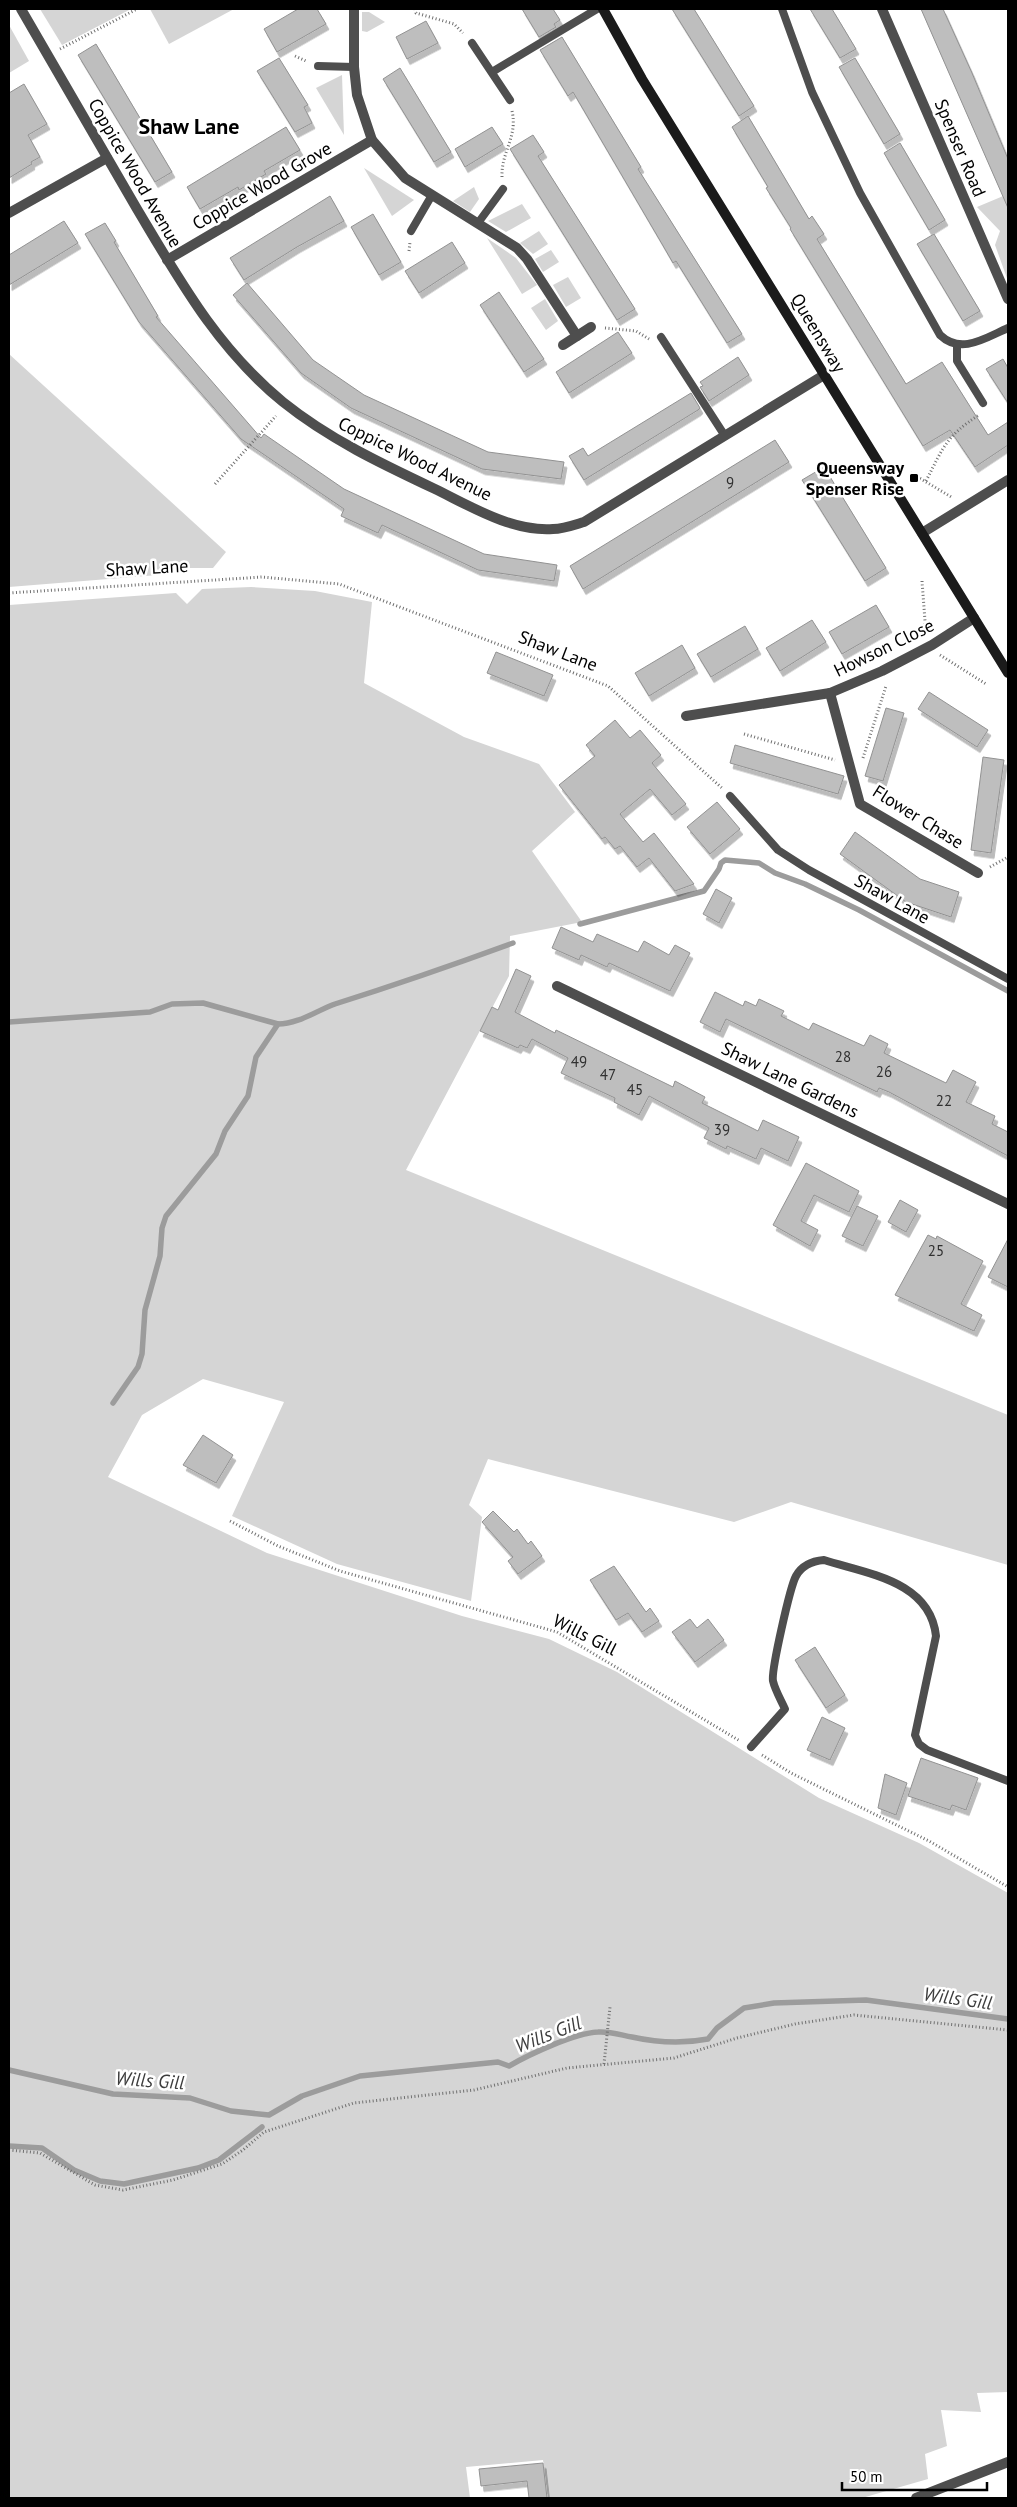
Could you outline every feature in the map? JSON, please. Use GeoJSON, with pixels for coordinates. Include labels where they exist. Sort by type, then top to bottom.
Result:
{"type":"FeatureCollection","features":[{"type":"Feature","properties":{"kind":"street","name":"Coppice Wood Avenue"},"geometry":{"type":"LineString","coordinates":[[21,9],[167,260],[202,316],[232,353],[282,401],[305,419],[368,457],[509,522],[531,528],[553,529],[584,522],[824,375]]}},
{"type":"Feature","properties":{"kind":"street"},"geometry":{"type":"LineString","coordinates":[[354,9],[354,67],[357,95],[372,140],[404,178],[517,248],[527,259],[578,336]]}},
{"type":"Feature","properties":{"kind":"street","name":"Queensway"},"geometry":{"type":"LineString","coordinates":[[603,9],[642,79],[1008,673]]}},
{"type":"Feature","properties":{"kind":"street","name":"Spenser Road"},"geometry":{"type":"LineString","coordinates":[[882,9],[1008,299]]}},
{"type":"Feature","properties":{"kind":"street","name":"Coppice Wood Grove"},"geometry":{"type":"LineString","coordinates":[[167,260],[372,140]]}},
{"type":"Feature","properties":{"kind":"street"},"geometry":{"type":"LineString","coordinates":[[9,213],[107,158]]}},
{"type":"Feature","properties":{"kind":"street"},"geometry":{"type":"LineString","coordinates":[[563,345],[591,327]]}},
{"type":"Feature","properties":{"kind":"street"},"geometry":{"type":"LineString","coordinates":[[922,533],[1008,480]]}},
{"type":"Feature","properties":{"kind":"street","name":"Howson Close"},"geometry":{"type":"LineString","coordinates":[[686,716],[830,693],[932,645],[974,618]]}},
{"type":"Feature","properties":{"kind":"street","name":"Flower Chase"},"geometry":{"type":"LineString","coordinates":[[830,693],[860,804],[978,872]]}},
{"type":"Feature","properties":{"kind":"street","name":"Shaw Lane Gardens"},"geometry":{"type":"LineString","coordinates":[[557,986],[1008,1204]]}},
{"type":"Feature","properties":{"kind":"street"},"geometry":{"type":"LineString","coordinates":[[916,2498],[1008,2462]]}},
{"type":"Feature","properties":{"kind":"lane"},"geometry":{"type":"LineString","coordinates":[[492,72],[597,9]]}},
{"type":"Feature","properties":{"kind":"lane"},"geometry":{"type":"LineString","coordinates":[[782,9],[812,92],[860,193],[940,335],[948,342],[957,345],[970,345],[1008,328]]}},
{"type":"Feature","properties":{"kind":"lane"},"geometry":{"type":"LineString","coordinates":[[472,43],[510,100]]}},
{"type":"Feature","properties":{"kind":"lane"},"geometry":{"type":"LineString","coordinates":[[318,66],[354,67]]}},
{"type":"Feature","properties":{"kind":"lane"},"geometry":{"type":"LineString","coordinates":[[478,224],[503,190]]}},
{"type":"Feature","properties":{"kind":"lane"},"geometry":{"type":"LineString","coordinates":[[411,231],[432,194]]}},
{"type":"Feature","properties":{"kind":"lane"},"geometry":{"type":"LineString","coordinates":[[661,337],[725,436]]}},
{"type":"Feature","properties":{"kind":"lane"},"geometry":{"type":"LineString","coordinates":[[957,345],[956,362],[984,403]]}},
{"type":"Feature","properties":{"kind":"lane","name":"Shaw Lane"},"geometry":{"type":"LineString","coordinates":[[730,796],[778,850],[801,865],[1008,979]]}},
{"type":"Feature","properties":{"kind":"lane"},"geometry":{"type":"LineString","coordinates":[[751,1748],[785,1709],[772,1679],[791,1590],[796,1576],[804,1566],[814,1561],[824,1560],[898,1584],[916,1594],[928,1608],[935,1624],[936,1636],[914,1735],[919,1744],[928,1750],[1008,1781]]}},
{"type":"Feature","properties":{"kind":"path"},"geometry":{"type":"LineString","coordinates":[[46,53],[61,49],[137,9]]}},
{"type":"Feature","properties":{"kind":"path"},"geometry":{"type":"LineString","coordinates":[[415,9],[416,13],[454,24],[472,43]]}},
{"type":"Feature","properties":{"kind":"path"},"geometry":{"type":"LineString","coordinates":[[501,166],[515,125],[510,100]]}},
{"type":"Feature","properties":{"kind":"path"},"geometry":{"type":"LineString","coordinates":[[605,328],[636,331],[671,352]]}},
{"type":"Feature","properties":{"kind":"path"},"geometry":{"type":"LineString","coordinates":[[926,481],[952,434],[980,414]]}},
{"type":"Feature","properties":{"kind":"path"},"geometry":{"type":"LineString","coordinates":[[215,484],[276,416]]}},
{"type":"Feature","properties":{"kind":"path"},"geometry":{"type":"LineString","coordinates":[[911,473],[967,506]]}},
{"type":"Feature","properties":{"kind":"path","name":"Shaw Lane"},"geometry":{"type":"LineString","coordinates":[[9,593],[262,577],[339,584],[608,686],[730,796]]}},
{"type":"Feature","properties":{"kind":"path"},"geometry":{"type":"LineString","coordinates":[[922,581],[926,635]]}},
{"type":"Feature","properties":{"kind":"path"},"geometry":{"type":"LineString","coordinates":[[938,654],[986,684]]}},
{"type":"Feature","properties":{"kind":"path"},"geometry":{"type":"LineString","coordinates":[[744,734],[849,764],[863,761],[892,665]]}},
{"type":"Feature","properties":{"kind":"path"},"geometry":{"type":"LineString","coordinates":[[978,872],[1008,857]]}},
{"type":"Feature","properties":{"kind":"path","name":"Wills Gill"},"geometry":{"type":"LineString","coordinates":[[230,1521],[278,1546],[340,1571],[557,1632],[586,1647],[791,1773],[929,1841],[1008,1887]]}},
{"type":"Feature","properties":{"kind":"path"},"geometry":{"type":"LineString","coordinates":[[604,2064],[610,2007]]}},
{"type":"Feature","properties":{"kind":"path"},"geometry":{"type":"LineString","coordinates":[[9,2150],[40,2153],[95,2185],[123,2190],[173,2180],[222,2164],[243,2150],[264,2132],[354,2103],[474,2090],[567,2068],[674,2058],[737,2038],[770,2030],[854,2016],[1008,2030]]}},
{"type":"Feature","properties":{"kind":"shaded area"},"geometry":{"type":"Polygon","coordinates":[[[40,9],[131,9],[62,45],[40,9]]]}},
{"type":"Feature","properties":{"kind":"shaded area"},"geometry":{"type":"Polygon","coordinates":[[[150,9],[234,9],[169,44],[150,9]]]}},
{"type":"Feature","properties":{"kind":"shaded area"},"geometry":{"type":"Polygon","coordinates":[[[362,12],[369,12],[385,22],[367,32],[362,31],[362,12]]]}},
{"type":"Feature","properties":{"kind":"shaded area"},"geometry":{"type":"Polygon","coordinates":[[[9,25],[29,61],[9,73],[9,25]]]}},
{"type":"Feature","properties":{"kind":"shaded area"},"geometry":{"type":"Polygon","coordinates":[[[342,75],[344,135],[316,88],[342,75]]]}},
{"type":"Feature","properties":{"kind":"shaded area"},"geometry":{"type":"Polygon","coordinates":[[[364,168],[414,200],[392,216],[364,168]]]}},
{"type":"Feature","properties":{"kind":"shaded area"},"geometry":{"type":"Polygon","coordinates":[[[474,187],[479,199],[470,212],[453,201],[474,187]]]}},
{"type":"Feature","properties":{"kind":"shaded area"},"geometry":{"type":"Polygon","coordinates":[[[1008,194],[1008,281],[995,245],[1000,231],[977,207],[1008,194]]]}},
{"type":"Feature","properties":{"kind":"shaded area"},"geometry":{"type":"Polygon","coordinates":[[[522,204],[531,218],[506,232],[488,221],[522,204]]]}},
{"type":"Feature","properties":{"kind":"shaded area"},"geometry":{"type":"Polygon","coordinates":[[[539,231],[548,244],[533,254],[520,243],[539,231]]]}},
{"type":"Feature","properties":{"kind":"shaded area"},"geometry":{"type":"Polygon","coordinates":[[[487,238],[516,258],[537,285],[522,294],[487,238]]]}},
{"type":"Feature","properties":{"kind":"shaded area"},"geometry":{"type":"Polygon","coordinates":[[[551,250],[559,262],[543,272],[535,259],[551,250]]]}},
{"type":"Feature","properties":{"kind":"shaded area"},"geometry":{"type":"Polygon","coordinates":[[[568,277],[581,298],[566,307],[553,285],[568,277]]]}},
{"type":"Feature","properties":{"kind":"shaded area"},"geometry":{"type":"Polygon","coordinates":[[[545,299],[558,321],[546,330],[531,308],[545,299]]]}},
{"type":"Feature","properties":{"kind":"shaded area"},"geometry":{"type":"Polygon","coordinates":[[[9,354],[226,552],[213,568],[183,568],[183,573],[9,587],[9,354]]]}},
{"type":"Feature","properties":{"kind":"shaded area"},"geometry":{"type":"Polygon","coordinates":[[[251,587],[315,591],[372,602],[364,683],[464,737],[539,764],[575,812],[532,851],[582,922],[510,936],[509,976],[406,1170],[1008,1415],[1008,1565],[791,1502],[734,1522],[488,1459],[469,1505],[482,1517],[471,1601],[337,1564],[232,1516],[284,1402],[203,1379],[142,1415],[108,1477],[267,1553],[462,1616],[549,1639],[617,1672],[819,1798],[919,1843],[1008,1893],[1008,2392],[977,2393],[981,2412],[941,2410],[947,2446],[925,2454],[928,2479],[862,2498],[548,2498],[543,2460],[466,2467],[470,2498],[9,2498],[9,605],[176,593],[187,604],[202,589],[251,587]]]}},
{"type":"Feature","properties":{"kind":"building"},"geometry":{"type":"Polygon","coordinates":[[[298,9],[317,9],[326,24],[277,52],[264,29],[298,9]]]}},
{"type":"Feature","properties":{"kind":"building"},"geometry":{"type":"Polygon","coordinates":[[[522,9],[553,9],[560,20],[554,24],[556,27],[539,37],[522,9]]]}},
{"type":"Feature","properties":{"kind":"building"},"geometry":{"type":"Polygon","coordinates":[[[672,9],[694,9],[754,106],[739,116],[672,9]]]}},
{"type":"Feature","properties":{"kind":"building"},"geometry":{"type":"Polygon","coordinates":[[[810,9],[832,9],[856,49],[840,58],[810,9]]]}},
{"type":"Feature","properties":{"kind":"building"},"geometry":{"type":"Polygon","coordinates":[[[921,9],[943,9],[972,73],[1008,159],[1008,208],[921,9]]]}},
{"type":"Feature","properties":{"kind":"building"},"geometry":{"type":"Polygon","coordinates":[[[426,21],[438,43],[407,59],[396,37],[426,21]]]}},
{"type":"Feature","properties":{"kind":"building"},"geometry":{"type":"Polygon","coordinates":[[[562,37],[641,167],[638,169],[742,334],[727,343],[676,261],[673,263],[573,92],[568,96],[540,50],[562,37]]]}},
{"type":"Feature","properties":{"kind":"building"},"geometry":{"type":"Polygon","coordinates":[[[96,44],[172,172],[155,182],[78,55],[96,44]]]}},
{"type":"Feature","properties":{"kind":"building"},"geometry":{"type":"Polygon","coordinates":[[[279,58],[308,105],[304,107],[312,123],[295,132],[257,71],[279,58]]]}},
{"type":"Feature","properties":{"kind":"building"},"geometry":{"type":"Polygon","coordinates":[[[855,58],[900,134],[884,144],[839,67],[855,58]]]}},
{"type":"Feature","properties":{"kind":"building"},"geometry":{"type":"Polygon","coordinates":[[[400,68],[451,152],[434,162],[383,79],[400,68]]]}},
{"type":"Feature","properties":{"kind":"building"},"geometry":{"type":"Polygon","coordinates":[[[24,84],[47,124],[28,135],[40,157],[9,178],[9,93],[24,84]]]}},
{"type":"Feature","properties":{"kind":"building"},"geometry":{"type":"Polygon","coordinates":[[[748,116],[809,219],[812,216],[824,234],[817,239],[906,384],[942,362],[988,435],[1008,422],[1008,445],[975,467],[950,430],[923,446],[790,229],[766,188],[768,187],[732,127],[748,116]]]}},
{"type":"Feature","properties":{"kind":"building"},"geometry":{"type":"Polygon","coordinates":[[[286,127],[300,150],[264,171],[266,174],[239,190],[238,187],[200,209],[187,187],[286,127]]]}},
{"type":"Feature","properties":{"kind":"building"},"geometry":{"type":"Polygon","coordinates":[[[492,127],[503,144],[465,167],[455,149],[492,127]]]}},
{"type":"Feature","properties":{"kind":"building"},"geometry":{"type":"Polygon","coordinates":[[[533,135],[544,152],[538,156],[635,309],[617,320],[510,149],[533,135]]]}},
{"type":"Feature","properties":{"kind":"building"},"geometry":{"type":"Polygon","coordinates":[[[900,143],[945,220],[929,230],[884,153],[900,143]]]}},
{"type":"Feature","properties":{"kind":"building"},"geometry":{"type":"Polygon","coordinates":[[[330,196],[344,221],[244,280],[230,258],[330,196]]]}},
{"type":"Feature","properties":{"kind":"building"},"geometry":{"type":"Polygon","coordinates":[[[373,214],[401,262],[379,275],[351,227],[373,214]]]}},
{"type":"Feature","properties":{"kind":"building"},"geometry":{"type":"Polygon","coordinates":[[[64,221],[78,243],[9,285],[9,255],[64,221]]]}},
{"type":"Feature","properties":{"kind":"building"},"geometry":{"type":"Polygon","coordinates":[[[105,223],[116,241],[114,242],[158,316],[156,317],[261,438],[264,434],[344,489],[484,554],[557,565],[554,581],[478,570],[382,525],[378,533],[341,516],[344,509],[241,439],[139,322],[85,234],[105,223]]]}},
{"type":"Feature","properties":{"kind":"building"},"geometry":{"type":"Polygon","coordinates":[[[934,234],[980,311],[963,321],[917,244],[934,234]]]}},
{"type":"Feature","properties":{"kind":"building"},"geometry":{"type":"Polygon","coordinates":[[[452,242],[465,263],[419,293],[405,271],[452,242]]]}},
{"type":"Feature","properties":{"kind":"building"},"geometry":{"type":"Polygon","coordinates":[[[247,283],[313,360],[364,395],[488,452],[564,462],[561,479],[482,469],[351,408],[301,373],[233,295],[247,283]]]}},
{"type":"Feature","properties":{"kind":"building"},"geometry":{"type":"Polygon","coordinates":[[[499,292],[544,359],[524,372],[480,305],[499,292]]]}},
{"type":"Feature","properties":{"kind":"building"},"geometry":{"type":"Polygon","coordinates":[[[618,332],[632,353],[569,393],[556,372],[618,332]]]}},
{"type":"Feature","properties":{"kind":"building"},"geometry":{"type":"Polygon","coordinates":[[[738,357],[749,375],[709,401],[700,387],[703,386],[700,382],[738,357]]]}},
{"type":"Feature","properties":{"kind":"building"},"geometry":{"type":"Polygon","coordinates":[[[1003,359],[1008,368],[1008,403],[986,369],[1003,359]]]}},
{"type":"Feature","properties":{"kind":"building"},"geometry":{"type":"Polygon","coordinates":[[[691,393],[700,408],[698,410],[584,480],[569,456],[583,448],[588,456],[691,393]]]}},
{"type":"Feature","properties":{"kind":"building"},"geometry":{"type":"Polygon","coordinates":[[[775,440],[789,462],[583,589],[570,566],[775,440]]]}},
{"type":"Feature","properties":{"kind":"building"},"geometry":{"type":"Polygon","coordinates":[[[824,467],[886,568],[865,581],[802,480],[824,467]]]}},
{"type":"Feature","properties":{"kind":"building"},"geometry":{"type":"Polygon","coordinates":[[[876,605],[889,627],[842,654],[829,632],[876,605]]]}},
{"type":"Feature","properties":{"kind":"building"},"geometry":{"type":"Polygon","coordinates":[[[812,620],[826,642],[780,671],[766,648],[812,620]]]}},
{"type":"Feature","properties":{"kind":"building"},"geometry":{"type":"Polygon","coordinates":[[[745,626],[758,649],[711,677],[697,654],[745,626]]]}},
{"type":"Feature","properties":{"kind":"building"},"geometry":{"type":"Polygon","coordinates":[[[682,645],[695,668],[649,696],[635,673],[682,645]]]}},
{"type":"Feature","properties":{"kind":"building"},"geometry":{"type":"Polygon","coordinates":[[[496,652],[553,675],[544,696],[487,673],[496,652]]]}},
{"type":"Feature","properties":{"kind":"building"},"geometry":{"type":"Polygon","coordinates":[[[929,692],[988,730],[977,747],[918,709],[929,692]]]}},
{"type":"Feature","properties":{"kind":"building"},"geometry":{"type":"Polygon","coordinates":[[[886,708],[904,713],[883,781],[865,776],[886,708]]]}},
{"type":"Feature","properties":{"kind":"building"},"geometry":{"type":"Polygon","coordinates":[[[615,720],[630,738],[640,730],[661,755],[652,763],[686,804],[672,815],[650,789],[620,814],[643,842],[654,833],[694,884],[675,891],[649,858],[637,867],[620,846],[615,849],[605,837],[602,839],[559,785],[595,756],[586,745],[615,720]]]}},
{"type":"Feature","properties":{"kind":"building"},"geometry":{"type":"Polygon","coordinates":[[[735,745],[844,776],[838,794],[730,763],[735,745]]]}},
{"type":"Feature","properties":{"kind":"building"},"geometry":{"type":"Polygon","coordinates":[[[983,757],[1004,760],[991,853],[971,850],[983,757]]]}},
{"type":"Feature","properties":{"kind":"building"},"geometry":{"type":"Polygon","coordinates":[[[717,802],[740,829],[710,854],[687,827],[717,802]]]}},
{"type":"Feature","properties":{"kind":"building"},"geometry":{"type":"Polygon","coordinates":[[[855,832],[920,879],[959,892],[951,917],[906,902],[840,854],[855,832]]]}},
{"type":"Feature","properties":{"kind":"building"},"geometry":{"type":"Polygon","coordinates":[[[716,889],[732,898],[719,923],[703,914],[716,889]]]}},
{"type":"Feature","properties":{"kind":"building"},"geometry":{"type":"Polygon","coordinates":[[[561,927],[593,942],[597,934],[638,952],[644,941],[669,955],[675,945],[690,953],[670,991],[609,963],[607,967],[581,955],[579,960],[552,948],[561,927]]]}},
{"type":"Feature","properties":{"kind":"building"},"geometry":{"type":"Polygon","coordinates":[[[516,969],[531,976],[515,1012],[555,1033],[556,1030],[673,1087],[675,1081],[705,1097],[702,1103],[758,1131],[763,1120],[799,1137],[788,1161],[761,1148],[756,1159],[727,1146],[726,1149],[704,1138],[709,1128],[649,1096],[639,1115],[614,1102],[615,1098],[561,1073],[568,1058],[532,1039],[527,1048],[520,1045],[518,1048],[480,1031],[492,1007],[498,1010],[516,969]]]}},
{"type":"Feature","properties":{"kind":"building"},"geometry":{"type":"Polygon","coordinates":[[[715,992],[743,1006],[745,1001],[756,1006],[759,999],[784,1011],[781,1016],[809,1030],[813,1023],[864,1046],[870,1035],[888,1044],[884,1053],[946,1083],[953,1070],[976,1082],[966,1102],[995,1116],[992,1124],[1008,1132],[1008,1156],[889,1092],[879,1088],[877,1092],[726,1019],[720,1032],[700,1022],[715,992]]]}},
{"type":"Feature","properties":{"kind":"building"},"geometry":{"type":"Polygon","coordinates":[[[806,1163],[859,1191],[849,1212],[814,1195],[801,1221],[818,1230],[810,1246],[773,1225],[806,1163]]]}},
{"type":"Feature","properties":{"kind":"building"},"geometry":{"type":"Polygon","coordinates":[[[900,1200],[918,1210],[906,1232],[888,1222],[900,1200]]]}},
{"type":"Feature","properties":{"kind":"building"},"geometry":{"type":"Polygon","coordinates":[[[857,1206],[878,1216],[863,1246],[842,1236],[857,1206]]]}},
{"type":"Feature","properties":{"kind":"building"},"geometry":{"type":"Polygon","coordinates":[[[928,1235],[936,1239],[937,1236],[983,1261],[961,1304],[982,1315],[974,1331],[895,1295],[928,1235]]]}},
{"type":"Feature","properties":{"kind":"building"},"geometry":{"type":"Polygon","coordinates":[[[1008,1239],[1008,1287],[988,1277],[1008,1239]]]}},
{"type":"Feature","properties":{"kind":"building"},"geometry":{"type":"Polygon","coordinates":[[[203,1435],[233,1455],[216,1483],[183,1465],[203,1435]]]}},
{"type":"Feature","properties":{"kind":"building"},"geometry":{"type":"Polygon","coordinates":[[[493,1511],[514,1532],[517,1529],[528,1544],[531,1541],[542,1556],[518,1574],[508,1561],[513,1557],[482,1522],[493,1511]]]}},
{"type":"Feature","properties":{"kind":"building"},"geometry":{"type":"Polygon","coordinates":[[[614,1566],[646,1612],[650,1608],[659,1621],[642,1632],[628,1613],[616,1620],[590,1580],[614,1566]]]}},
{"type":"Feature","properties":{"kind":"building"},"geometry":{"type":"Polygon","coordinates":[[[690,1619],[697,1628],[708,1619],[724,1640],[695,1662],[672,1632],[690,1619]]]}},
{"type":"Feature","properties":{"kind":"building"},"geometry":{"type":"Polygon","coordinates":[[[815,1647],[845,1695],[826,1708],[795,1660],[815,1647]]]}},
{"type":"Feature","properties":{"kind":"building"},"geometry":{"type":"Polygon","coordinates":[[[822,1717],[845,1728],[830,1760],[807,1750],[822,1717]]]}},
{"type":"Feature","properties":{"kind":"building"},"geometry":{"type":"Polygon","coordinates":[[[921,1758],[978,1778],[966,1810],[952,1805],[950,1810],[908,1796],[921,1758]]]}},
{"type":"Feature","properties":{"kind":"building"},"geometry":{"type":"Polygon","coordinates":[[[885,1774],[907,1783],[896,1815],[878,1808],[885,1774]]]}},
{"type":"Feature","properties":{"kind":"building"},"geometry":{"type":"Polygon","coordinates":[[[543,2463],[547,2498],[529,2498],[527,2481],[481,2486],[479,2469],[543,2463]]]}},
{"type":"Feature","properties":{"kind":"waterway"},"geometry":{"type":"LineString","coordinates":[[580,924],[704,891],[721,863],[725,860],[759,863],[775,873],[805,884],[859,910],[1008,991]]}},
{"type":"Feature","properties":{"kind":"waterway"},"geometry":{"type":"LineString","coordinates":[[113,1403],[138,1367],[142,1354],[145,1310],[160,1256],[162,1228],[166,1216],[216,1154],[225,1131],[248,1096],[256,1057],[278,1024],[300,1020],[335,1004],[513,943]]}},
{"type":"Feature","properties":{"kind":"waterway"},"geometry":{"type":"LineString","coordinates":[[9,1022],[150,1012],[172,1004],[203,1003],[278,1024]]}},
{"type":"Feature","properties":{"kind":"waterway","name":"Wills Gill"},"geometry":{"type":"LineString","coordinates":[[9,2070],[113,2094],[190,2098],[231,2111],[269,2115],[302,2096],[360,2076],[498,2062],[509,2066],[553,2045],[588,2033],[606,2032],[652,2041],[670,2042],[708,2039],[717,2028],[744,2008],[774,2003],[866,2000],[1008,2019]]}},
{"type":"Feature","properties":{"kind":"waterway","name":"Wills Gill"},"geometry":{"type":"LineString","coordinates":[[9,2146],[42,2148],[74,2170],[100,2181],[124,2184],[198,2168],[219,2160],[262,2127]]}},
{"type":"Feature","properties":{"kind":"place","name":"Queensway Spenser Rise"},"geometry":{"type":"Point","coordinates":[914,478]}},
{"type":"Feature","properties":{"kind":"district","name":"Shaw Lane"},"geometry":{"type":"Point","coordinates":[189,126]}}]}
